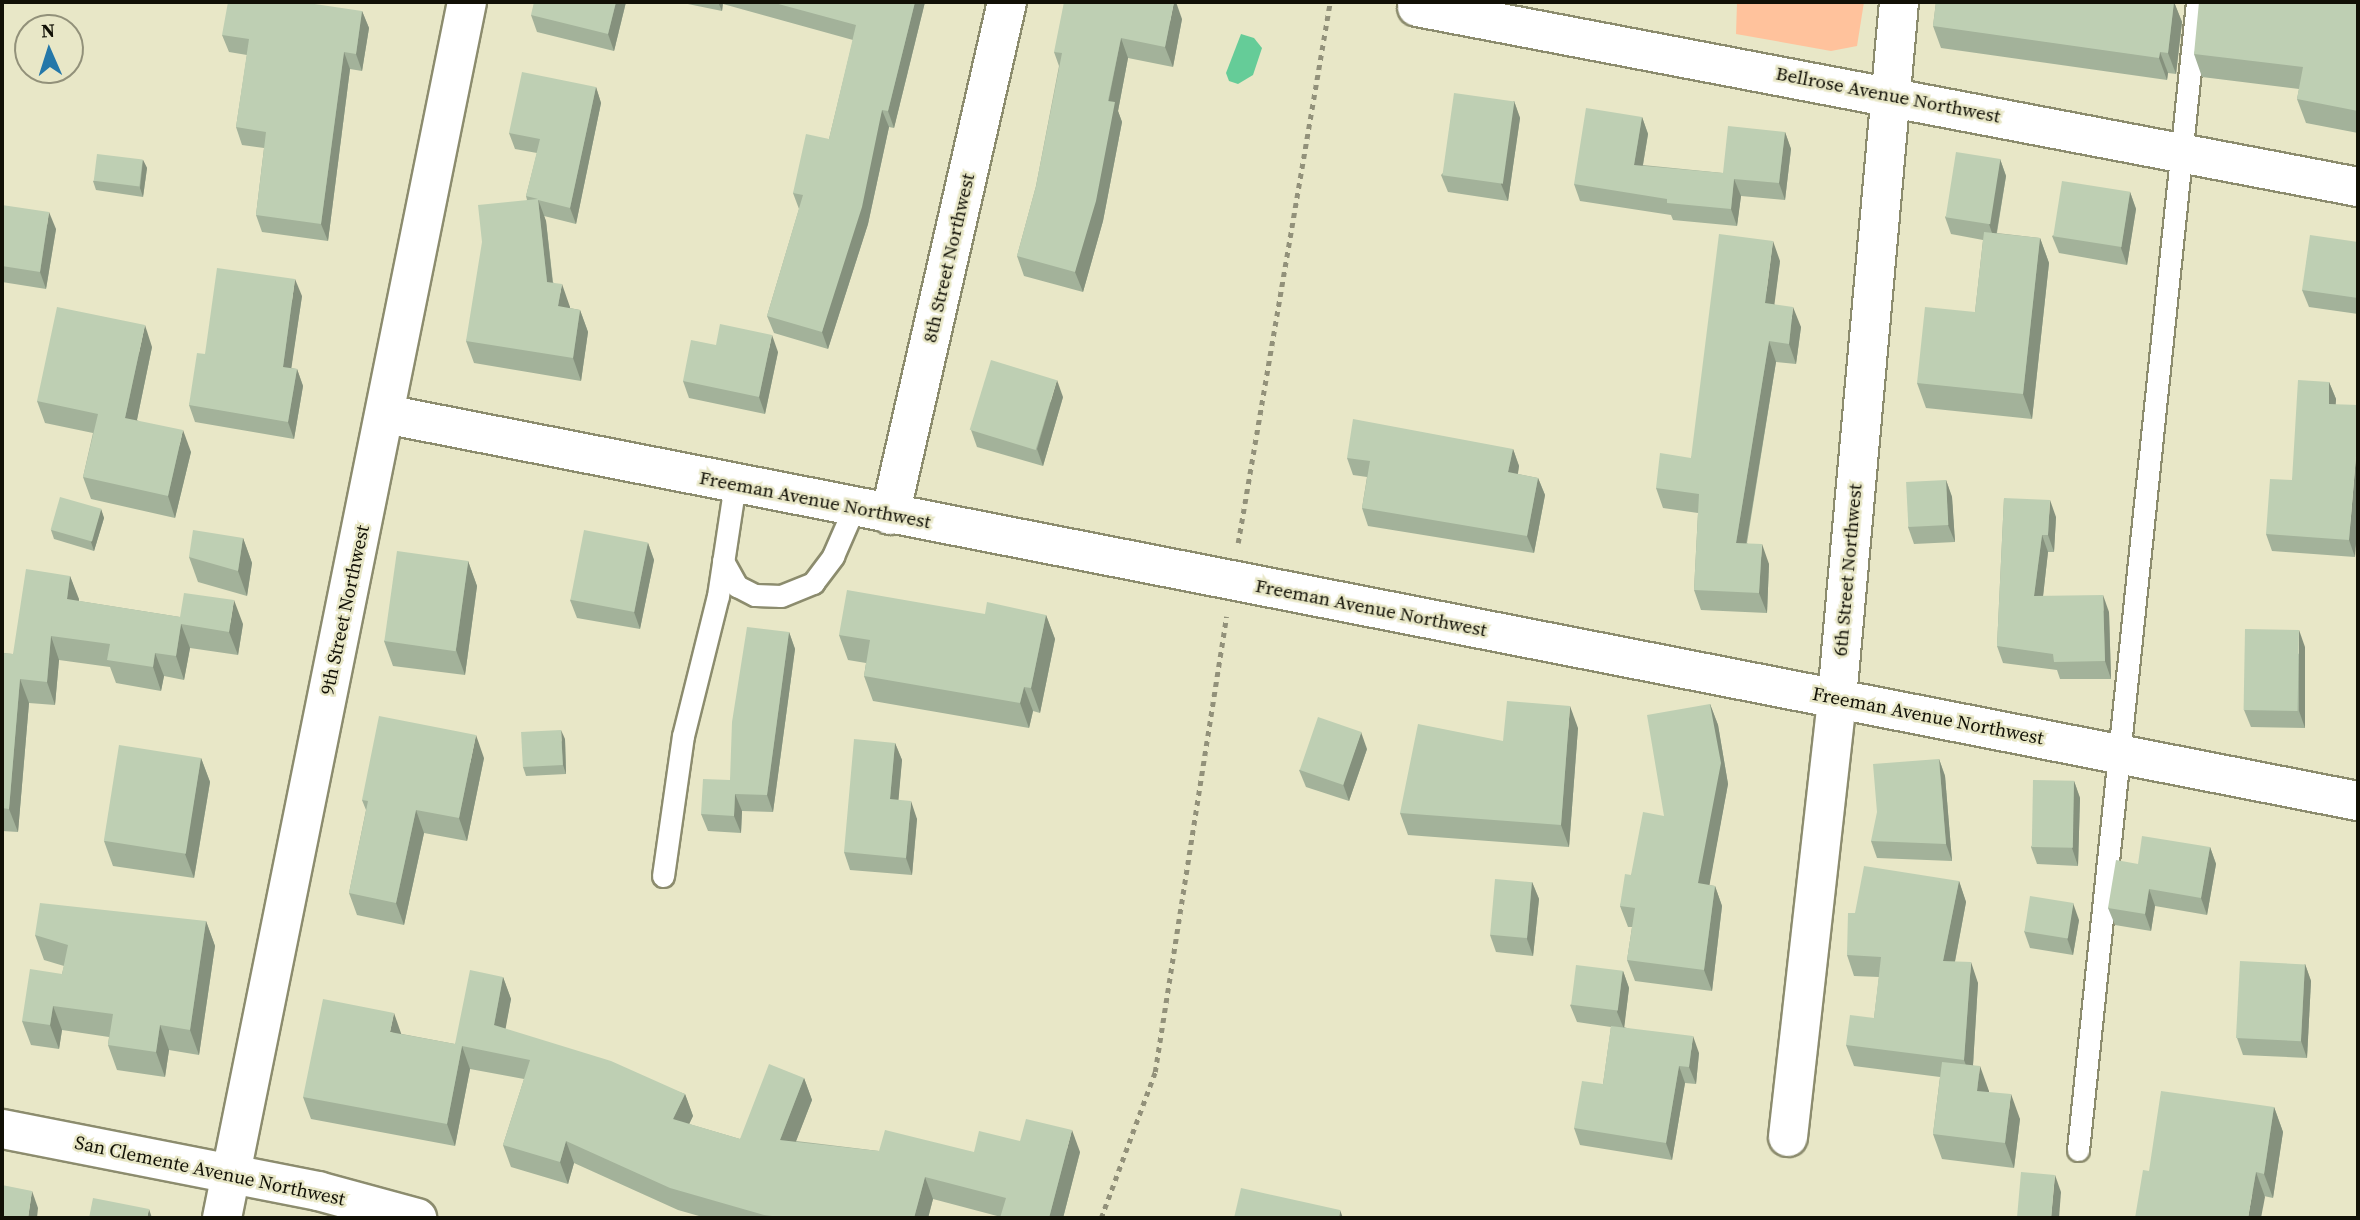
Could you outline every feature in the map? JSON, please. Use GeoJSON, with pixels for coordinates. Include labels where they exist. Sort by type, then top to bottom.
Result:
{"type":"FeatureCollection","features":[{"type":"Feature","properties":{"kind":"street","name":"9th Street Northwest"},"geometry":{"type":"LineString","coordinates":[[222,1218],[467,2]]}},
{"type":"Feature","properties":{"kind":"street","name":"8th Street Northwest"},"geometry":{"type":"LineString","coordinates":[[872,512],[1007,2]]}},
{"type":"Feature","properties":{"kind":"street","name":"6th Street Northwest"},"geometry":{"type":"LineString","coordinates":[[1788,1137],[1837,698],[1899,2]]}},
{"type":"Feature","properties":{"kind":"street","name":"Bellrose Avenue Northwest"},"geometry":{"type":"LineString","coordinates":[[1417,7],[1889,94],[2358,187]]}},
{"type":"Feature","properties":{"kind":"street","name":"Freeman Avenue Northwest"},"geometry":{"type":"LineString","coordinates":[[385,414],[872,512],[2358,801]]}},
{"type":"Feature","properties":{"kind":"street","name":"San Clemente Avenue Northwest"},"geometry":{"type":"LineString","coordinates":[[2,1129],[230,1173],[417,1218]]}},
{"type":"Feature","properties":{"kind":"lane"},"geometry":{"type":"LineString","coordinates":[[2078,1150],[2121,754],[2179,152],[2197,2]]}},
{"type":"Feature","properties":{"kind":"lane"},"geometry":{"type":"LineString","coordinates":[[663,876],[683,736],[723,561],[735,484]]}},
{"type":"Feature","properties":{"kind":"lane"},"geometry":{"type":"LineString","coordinates":[[723,561],[737,586],[755,596],[781,597],[813,583],[872,512]]}},
{"type":"Feature","properties":{"kind":"shaded area"},"geometry":{"type":"Polygon","coordinates":[[[1737,2],[1864,2],[1857,46],[1831,51],[1736,34],[1737,2]]]}},
{"type":"Feature","properties":{"kind":"shaded area"},"geometry":{"type":"Polygon","coordinates":[[[1241,34],[1254,38],[1262,48],[1253,75],[1238,84],[1229,81],[1226,73],[1241,34]]]}},
{"type":"Feature","properties":{"kind":"building"},"geometry":{"type":"Polygon","coordinates":[[[228,2],[301,2],[362,11],[356,54],[344,52],[321,224],[256,215],[266,132],[236,127],[249,39],[222,35],[228,2]]]}},
{"type":"Feature","properties":{"kind":"building"},"geometry":{"type":"Polygon","coordinates":[[[534,2],[616,2],[608,34],[531,15],[534,2]]]}},
{"type":"Feature","properties":{"kind":"building"},"geometry":{"type":"Polygon","coordinates":[[[771,2],[915,2],[888,111],[882,110],[862,207],[822,332],[767,316],[803,195],[793,193],[806,134],[829,139],[856,25],[771,2]]]}},
{"type":"Feature","properties":{"kind":"building"},"geometry":{"type":"Polygon","coordinates":[[[1064,2],[1174,2],[1165,47],[1121,38],[1108,101],[1115,102],[1096,201],[1075,272],[1017,256],[1036,186],[1062,53],[1054,52],[1064,2]]]}},
{"type":"Feature","properties":{"kind":"building"},"geometry":{"type":"Polygon","coordinates":[[[1936,2],[2174,2],[2168,53],[2160,52],[2159,58],[1933,26],[1936,2]]]}},
{"type":"Feature","properties":{"kind":"building"},"geometry":{"type":"Polygon","coordinates":[[[2199,2],[2358,2],[2358,111],[2297,99],[2303,67],[2194,54],[2199,2]]]}},
{"type":"Feature","properties":{"kind":"building"},"geometry":{"type":"Polygon","coordinates":[[[522,72],[596,87],[570,208],[526,196],[540,139],[509,133],[522,72]]]}},
{"type":"Feature","properties":{"kind":"building"},"geometry":{"type":"Polygon","coordinates":[[[1454,93],[1514,101],[1503,184],[1442,175],[1454,93]]]}},
{"type":"Feature","properties":{"kind":"building"},"geometry":{"type":"Polygon","coordinates":[[[1586,108],[1642,117],[1634,165],[1723,173],[1728,126],[1785,132],[1779,183],[1734,179],[1731,209],[1667,203],[1667,199],[1574,184],[1586,108]]]}},
{"type":"Feature","properties":{"kind":"building"},"geometry":{"type":"Polygon","coordinates":[[[1956,152],[2000,159],[1990,224],[1946,217],[1956,152]]]}},
{"type":"Feature","properties":{"kind":"building"},"geometry":{"type":"Polygon","coordinates":[[[97,154],[143,160],[139,186],[94,181],[97,154]]]}},
{"type":"Feature","properties":{"kind":"building"},"geometry":{"type":"Polygon","coordinates":[[[2062,181],[2130,192],[2121,247],[2053,236],[2062,181]]]}},
{"type":"Feature","properties":{"kind":"building"},"geometry":{"type":"Polygon","coordinates":[[[538,199],[547,282],[562,284],[558,306],[580,310],[573,358],[466,341],[482,242],[478,205],[538,199]]]}},
{"type":"Feature","properties":{"kind":"building"},"geometry":{"type":"Polygon","coordinates":[[[2,205],[49,212],[40,272],[2,266],[2,205]]]}},
{"type":"Feature","properties":{"kind":"building"},"geometry":{"type":"Polygon","coordinates":[[[1984,232],[2040,238],[2023,394],[1917,383],[1925,307],[1975,312],[1984,232]]]}},
{"type":"Feature","properties":{"kind":"building"},"geometry":{"type":"Polygon","coordinates":[[[1719,234],[1773,241],[1765,303],[1793,307],[1789,344],[1769,341],[1736,543],[1762,544],[1759,593],[1694,590],[1699,494],[1656,488],[1660,453],[1691,458],[1719,234]]]}},
{"type":"Feature","properties":{"kind":"building"},"geometry":{"type":"Polygon","coordinates":[[[2310,235],[2358,242],[2358,298],[2302,290],[2310,235]]]}},
{"type":"Feature","properties":{"kind":"building"},"geometry":{"type":"Polygon","coordinates":[[[217,268],[295,279],[283,367],[297,369],[288,422],[189,405],[197,353],[205,354],[217,268]]]}},
{"type":"Feature","properties":{"kind":"building"},"geometry":{"type":"Polygon","coordinates":[[[57,307],[145,325],[125,418],[183,430],[168,496],[83,477],[98,414],[37,401],[57,307]]]}},
{"type":"Feature","properties":{"kind":"building"},"geometry":{"type":"Polygon","coordinates":[[[720,324],[772,335],[759,397],[683,381],[691,340],[716,345],[720,324]]]}},
{"type":"Feature","properties":{"kind":"building"},"geometry":{"type":"Polygon","coordinates":[[[991,360],[1057,380],[1036,450],[970,430],[991,360]]]}},
{"type":"Feature","properties":{"kind":"building"},"geometry":{"type":"Polygon","coordinates":[[[2298,380],[2329,382],[2329,404],[2358,405],[2349,540],[2266,534],[2270,479],[2292,480],[2298,380]]]}},
{"type":"Feature","properties":{"kind":"building"},"geometry":{"type":"Polygon","coordinates":[[[1353,419],[1513,449],[1508,472],[1538,478],[1527,536],[1362,508],[1370,461],[1347,458],[1353,419]]]}},
{"type":"Feature","properties":{"kind":"building"},"geometry":{"type":"Polygon","coordinates":[[[1946,480],[1948,525],[1908,527],[1906,482],[1946,480]]]}},
{"type":"Feature","properties":{"kind":"building"},"geometry":{"type":"Polygon","coordinates":[[[60,497],[101,509],[92,542],[51,530],[60,497]]]}},
{"type":"Feature","properties":{"kind":"building"},"geometry":{"type":"Polygon","coordinates":[[[2004,498],[2050,500],[2048,535],[2042,535],[2034,596],[2103,595],[2105,661],[2054,662],[2053,654],[1997,646],[2004,498]]]}},
{"type":"Feature","properties":{"kind":"building"},"geometry":{"type":"Polygon","coordinates":[[[193,530],[243,538],[238,571],[189,557],[193,530]]]}},
{"type":"Feature","properties":{"kind":"building"},"geometry":{"type":"Polygon","coordinates":[[[584,530],[648,542],[634,612],[570,600],[584,530]]]}},
{"type":"Feature","properties":{"kind":"building"},"geometry":{"type":"Polygon","coordinates":[[[397,551],[468,561],[456,651],[384,641],[397,551]]]}},
{"type":"Feature","properties":{"kind":"building"},"geometry":{"type":"Polygon","coordinates":[[[26,569],[70,576],[67,599],[180,617],[184,593],[234,600],[229,632],[181,624],[176,656],[155,653],[153,667],[107,660],[110,644],[51,636],[47,682],[20,679],[9,809],[2,808],[2,653],[13,654],[26,569]]]}},
{"type":"Feature","properties":{"kind":"building"},"geometry":{"type":"Polygon","coordinates":[[[847,590],[985,614],[987,602],[1046,615],[1031,688],[1024,687],[1020,703],[864,676],[870,640],[839,635],[847,590]]]}},
{"type":"Feature","properties":{"kind":"building"},"geometry":{"type":"Polygon","coordinates":[[[747,627],[789,632],[767,795],[735,794],[734,816],[701,814],[703,779],[730,780],[732,722],[747,627]]]}},
{"type":"Feature","properties":{"kind":"building"},"geometry":{"type":"Polygon","coordinates":[[[2245,629],[2299,630],[2298,711],[2244,710],[2245,629]]]}},
{"type":"Feature","properties":{"kind":"building"},"geometry":{"type":"Polygon","coordinates":[[[1507,701],[1570,706],[1561,825],[1400,813],[1418,724],[1503,741],[1507,701]]]}},
{"type":"Feature","properties":{"kind":"building"},"geometry":{"type":"Polygon","coordinates":[[[1710,704],[1721,763],[1698,883],[1715,886],[1704,970],[1627,960],[1635,908],[1620,906],[1625,874],[1631,875],[1643,812],[1664,816],[1647,715],[1710,704]]]}},
{"type":"Feature","properties":{"kind":"building"},"geometry":{"type":"Polygon","coordinates":[[[379,716],[476,735],[459,818],[416,810],[396,903],[349,893],[368,801],[362,800],[379,716]]]}},
{"type":"Feature","properties":{"kind":"building"},"geometry":{"type":"Polygon","coordinates":[[[1318,717],[1361,732],[1343,785],[1300,770],[1318,717]]]}},
{"type":"Feature","properties":{"kind":"building"},"geometry":{"type":"Polygon","coordinates":[[[561,730],[563,765],[523,767],[521,732],[561,730]]]}},
{"type":"Feature","properties":{"kind":"building"},"geometry":{"type":"Polygon","coordinates":[[[854,739],[895,743],[890,799],[911,801],[906,858],[844,852],[854,739]]]}},
{"type":"Feature","properties":{"kind":"building"},"geometry":{"type":"Polygon","coordinates":[[[119,745],[201,758],[186,854],[104,841],[119,745]]]}},
{"type":"Feature","properties":{"kind":"building"},"geometry":{"type":"Polygon","coordinates":[[[1939,759],[1946,844],[1871,841],[1877,812],[1873,764],[1939,759]]]}},
{"type":"Feature","properties":{"kind":"building"},"geometry":{"type":"Polygon","coordinates":[[[2033,780],[2074,781],[2073,848],[2032,847],[2033,780]]]}},
{"type":"Feature","properties":{"kind":"building"},"geometry":{"type":"Polygon","coordinates":[[[2142,836],[2210,847],[2201,898],[2149,889],[2145,914],[2108,908],[2116,860],[2138,864],[2142,836]]]}},
{"type":"Feature","properties":{"kind":"building"},"geometry":{"type":"Polygon","coordinates":[[[1864,866],[1959,881],[1943,961],[1971,962],[1964,1060],[1846,1045],[1850,1015],[1874,1018],[1881,957],[1847,955],[1848,913],[1855,913],[1864,866]]]}},
{"type":"Feature","properties":{"kind":"building"},"geometry":{"type":"Polygon","coordinates":[[[1495,879],[1532,882],[1527,938],[1490,935],[1495,879]]]}},
{"type":"Feature","properties":{"kind":"building"},"geometry":{"type":"Polygon","coordinates":[[[2030,896],[2073,903],[2068,938],[2024,932],[2030,896]]]}},
{"type":"Feature","properties":{"kind":"building"},"geometry":{"type":"Polygon","coordinates":[[[40,903],[206,921],[190,1030],[160,1025],[156,1052],[108,1045],[113,1014],[53,1006],[50,1025],[22,1021],[30,969],[62,974],[68,945],[35,935],[40,903]]]}},
{"type":"Feature","properties":{"kind":"building"},"geometry":{"type":"Polygon","coordinates":[[[2240,961],[2305,964],[2301,1041],[2236,1038],[2240,961]]]}},
{"type":"Feature","properties":{"kind":"building"},"geometry":{"type":"Polygon","coordinates":[[[1576,965],[1623,971],[1618,1010],[1571,1005],[1576,965]]]}},
{"type":"Feature","properties":{"kind":"building"},"geometry":{"type":"Polygon","coordinates":[[[470,970],[503,977],[494,1025],[611,1061],[685,1094],[673,1119],[740,1139],[769,1064],[804,1078],[780,1140],[879,1151],[885,1130],[974,1152],[979,1131],[1020,1141],[1026,1119],[1072,1130],[1049,1218],[1000,1218],[1006,1198],[925,1177],[914,1218],[788,1218],[764,1215],[670,1188],[566,1141],[560,1162],[503,1145],[530,1060],[462,1046],[447,1124],[303,1097],[323,999],[394,1013],[390,1032],[455,1044],[470,970]]]}},
{"type":"Feature","properties":{"kind":"building"},"geometry":{"type":"Polygon","coordinates":[[[1611,1026],[1693,1036],[1689,1067],[1679,1066],[1666,1143],[1574,1128],[1582,1081],[1603,1084],[1611,1026]]]}},
{"type":"Feature","properties":{"kind":"building"},"geometry":{"type":"Polygon","coordinates":[[[1942,1062],[1980,1066],[1977,1091],[2011,1094],[2005,1143],[1933,1134],[1942,1062]]]}},
{"type":"Feature","properties":{"kind":"building"},"geometry":{"type":"Polygon","coordinates":[[[2161,1091],[2274,1107],[2264,1174],[2256,1172],[2248,1218],[2135,1218],[2143,1170],[2149,1171],[2161,1091]]]}},
{"type":"Feature","properties":{"kind":"building"},"geometry":{"type":"Polygon","coordinates":[[[2021,1172],[2055,1175],[2051,1218],[2017,1218],[2021,1172]]]}},
{"type":"Feature","properties":{"kind":"building"},"geometry":{"type":"Polygon","coordinates":[[[2,1185],[32,1191],[28,1218],[2,1218],[2,1185]]]}},
{"type":"Feature","properties":{"kind":"building"},"geometry":{"type":"Polygon","coordinates":[[[1241,1188],[1340,1210],[1339,1218],[1234,1218],[1241,1188]]]}},
{"type":"Feature","properties":{"kind":"building"},"geometry":{"type":"Polygon","coordinates":[[[93,1198],[149,1209],[147,1218],[89,1218],[93,1198]]]}}]}
